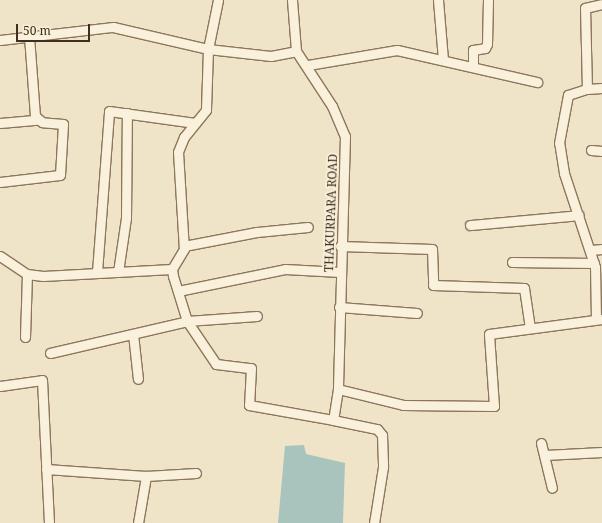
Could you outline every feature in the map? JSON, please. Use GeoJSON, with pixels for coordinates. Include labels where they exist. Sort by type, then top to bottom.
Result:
{"type":"FeatureCollection","features":[{"type":"Feature","properties":{"kind":"street"},"geometry":{"type":"LineString","coordinates":[[218,0],[208,49],[206,110],[184,137],[178,152],[184,246],[172,269],[178,291],[187,321],[216,364],[251,368],[249,405],[377,429],[382,435],[383,468],[374,523]]}},
{"type":"Feature","properties":{"kind":"street"},"geometry":{"type":"LineString","coordinates":[[0,40],[112,27],[208,49],[271,56],[296,51],[292,0]]}},
{"type":"Feature","properties":{"kind":"street"},"geometry":{"type":"LineString","coordinates":[[438,0],[442,60]]}},
{"type":"Feature","properties":{"kind":"street"},"geometry":{"type":"LineString","coordinates":[[473,66],[473,50],[484,48],[487,44],[488,0]]}},
{"type":"Feature","properties":{"kind":"street"},"geometry":{"type":"LineString","coordinates":[[587,89],[585,8],[602,4]]}},
{"type":"Feature","properties":{"kind":"street"},"geometry":{"type":"LineString","coordinates":[[29,36],[37,120]]}},
{"type":"Feature","properties":{"kind":"street"},"geometry":{"type":"LineString","coordinates":[[308,65],[397,50],[473,66],[537,82]]}},
{"type":"Feature","properties":{"kind":"street","name":"THAKURPARA ROAD"},"geometry":{"type":"LineString","coordinates":[[296,51],[308,65],[345,136],[340,246],[338,389],[333,420]]}},
{"type":"Feature","properties":{"kind":"street"},"geometry":{"type":"LineString","coordinates":[[338,389],[359,397],[403,405],[494,406],[489,334],[599,318],[594,263],[591,250],[564,173],[559,143],[568,95],[587,89],[602,88]]}},
{"type":"Feature","properties":{"kind":"street"},"geometry":{"type":"LineString","coordinates":[[97,272],[109,111],[195,123]]}},
{"type":"Feature","properties":{"kind":"street"},"geometry":{"type":"LineString","coordinates":[[118,272],[126,218],[127,113]]}},
{"type":"Feature","properties":{"kind":"street"},"geometry":{"type":"LineString","coordinates":[[0,123],[37,120],[63,124],[60,175],[0,182]]}},
{"type":"Feature","properties":{"kind":"street"},"geometry":{"type":"LineString","coordinates":[[591,150],[602,151]]}},
{"type":"Feature","properties":{"kind":"street"},"geometry":{"type":"LineString","coordinates":[[470,225],[579,215]]}},
{"type":"Feature","properties":{"kind":"street"},"geometry":{"type":"LineString","coordinates":[[184,246],[257,232],[308,228]]}},
{"type":"Feature","properties":{"kind":"street"},"geometry":{"type":"LineString","coordinates":[[340,246],[432,248],[433,285],[524,288],[530,328]]}},
{"type":"Feature","properties":{"kind":"street"},"geometry":{"type":"LineString","coordinates":[[591,250],[602,249]]}},
{"type":"Feature","properties":{"kind":"street"},"geometry":{"type":"LineString","coordinates":[[0,256],[27,274],[172,269]]}},
{"type":"Feature","properties":{"kind":"street"},"geometry":{"type":"LineString","coordinates":[[512,262],[594,263]]}},
{"type":"Feature","properties":{"kind":"street"},"geometry":{"type":"LineString","coordinates":[[178,291],[285,269],[340,272]]}},
{"type":"Feature","properties":{"kind":"street"},"geometry":{"type":"LineString","coordinates":[[25,338],[27,274]]}},
{"type":"Feature","properties":{"kind":"street"},"geometry":{"type":"LineString","coordinates":[[339,307],[417,313]]}},
{"type":"Feature","properties":{"kind":"street"},"geometry":{"type":"LineString","coordinates":[[50,353],[187,321],[257,316]]}},
{"type":"Feature","properties":{"kind":"street"},"geometry":{"type":"LineString","coordinates":[[133,334],[138,379]]}},
{"type":"Feature","properties":{"kind":"street"},"geometry":{"type":"LineString","coordinates":[[0,386],[42,380],[49,523]]}},
{"type":"Feature","properties":{"kind":"street"},"geometry":{"type":"LineString","coordinates":[[541,443],[552,488]]}},
{"type":"Feature","properties":{"kind":"street"},"geometry":{"type":"LineString","coordinates":[[545,455],[602,452]]}},
{"type":"Feature","properties":{"kind":"street"},"geometry":{"type":"LineString","coordinates":[[46,469],[146,476],[196,473]]}},
{"type":"Feature","properties":{"kind":"street"},"geometry":{"type":"LineString","coordinates":[[138,523],[146,476]]}},
{"type":"Feature","properties":{"kind":"water"},"geometry":{"type":"Polygon","coordinates":[[[304,445],[306,454],[345,463],[343,523],[278,523],[285,446],[304,445]]]}}]}
